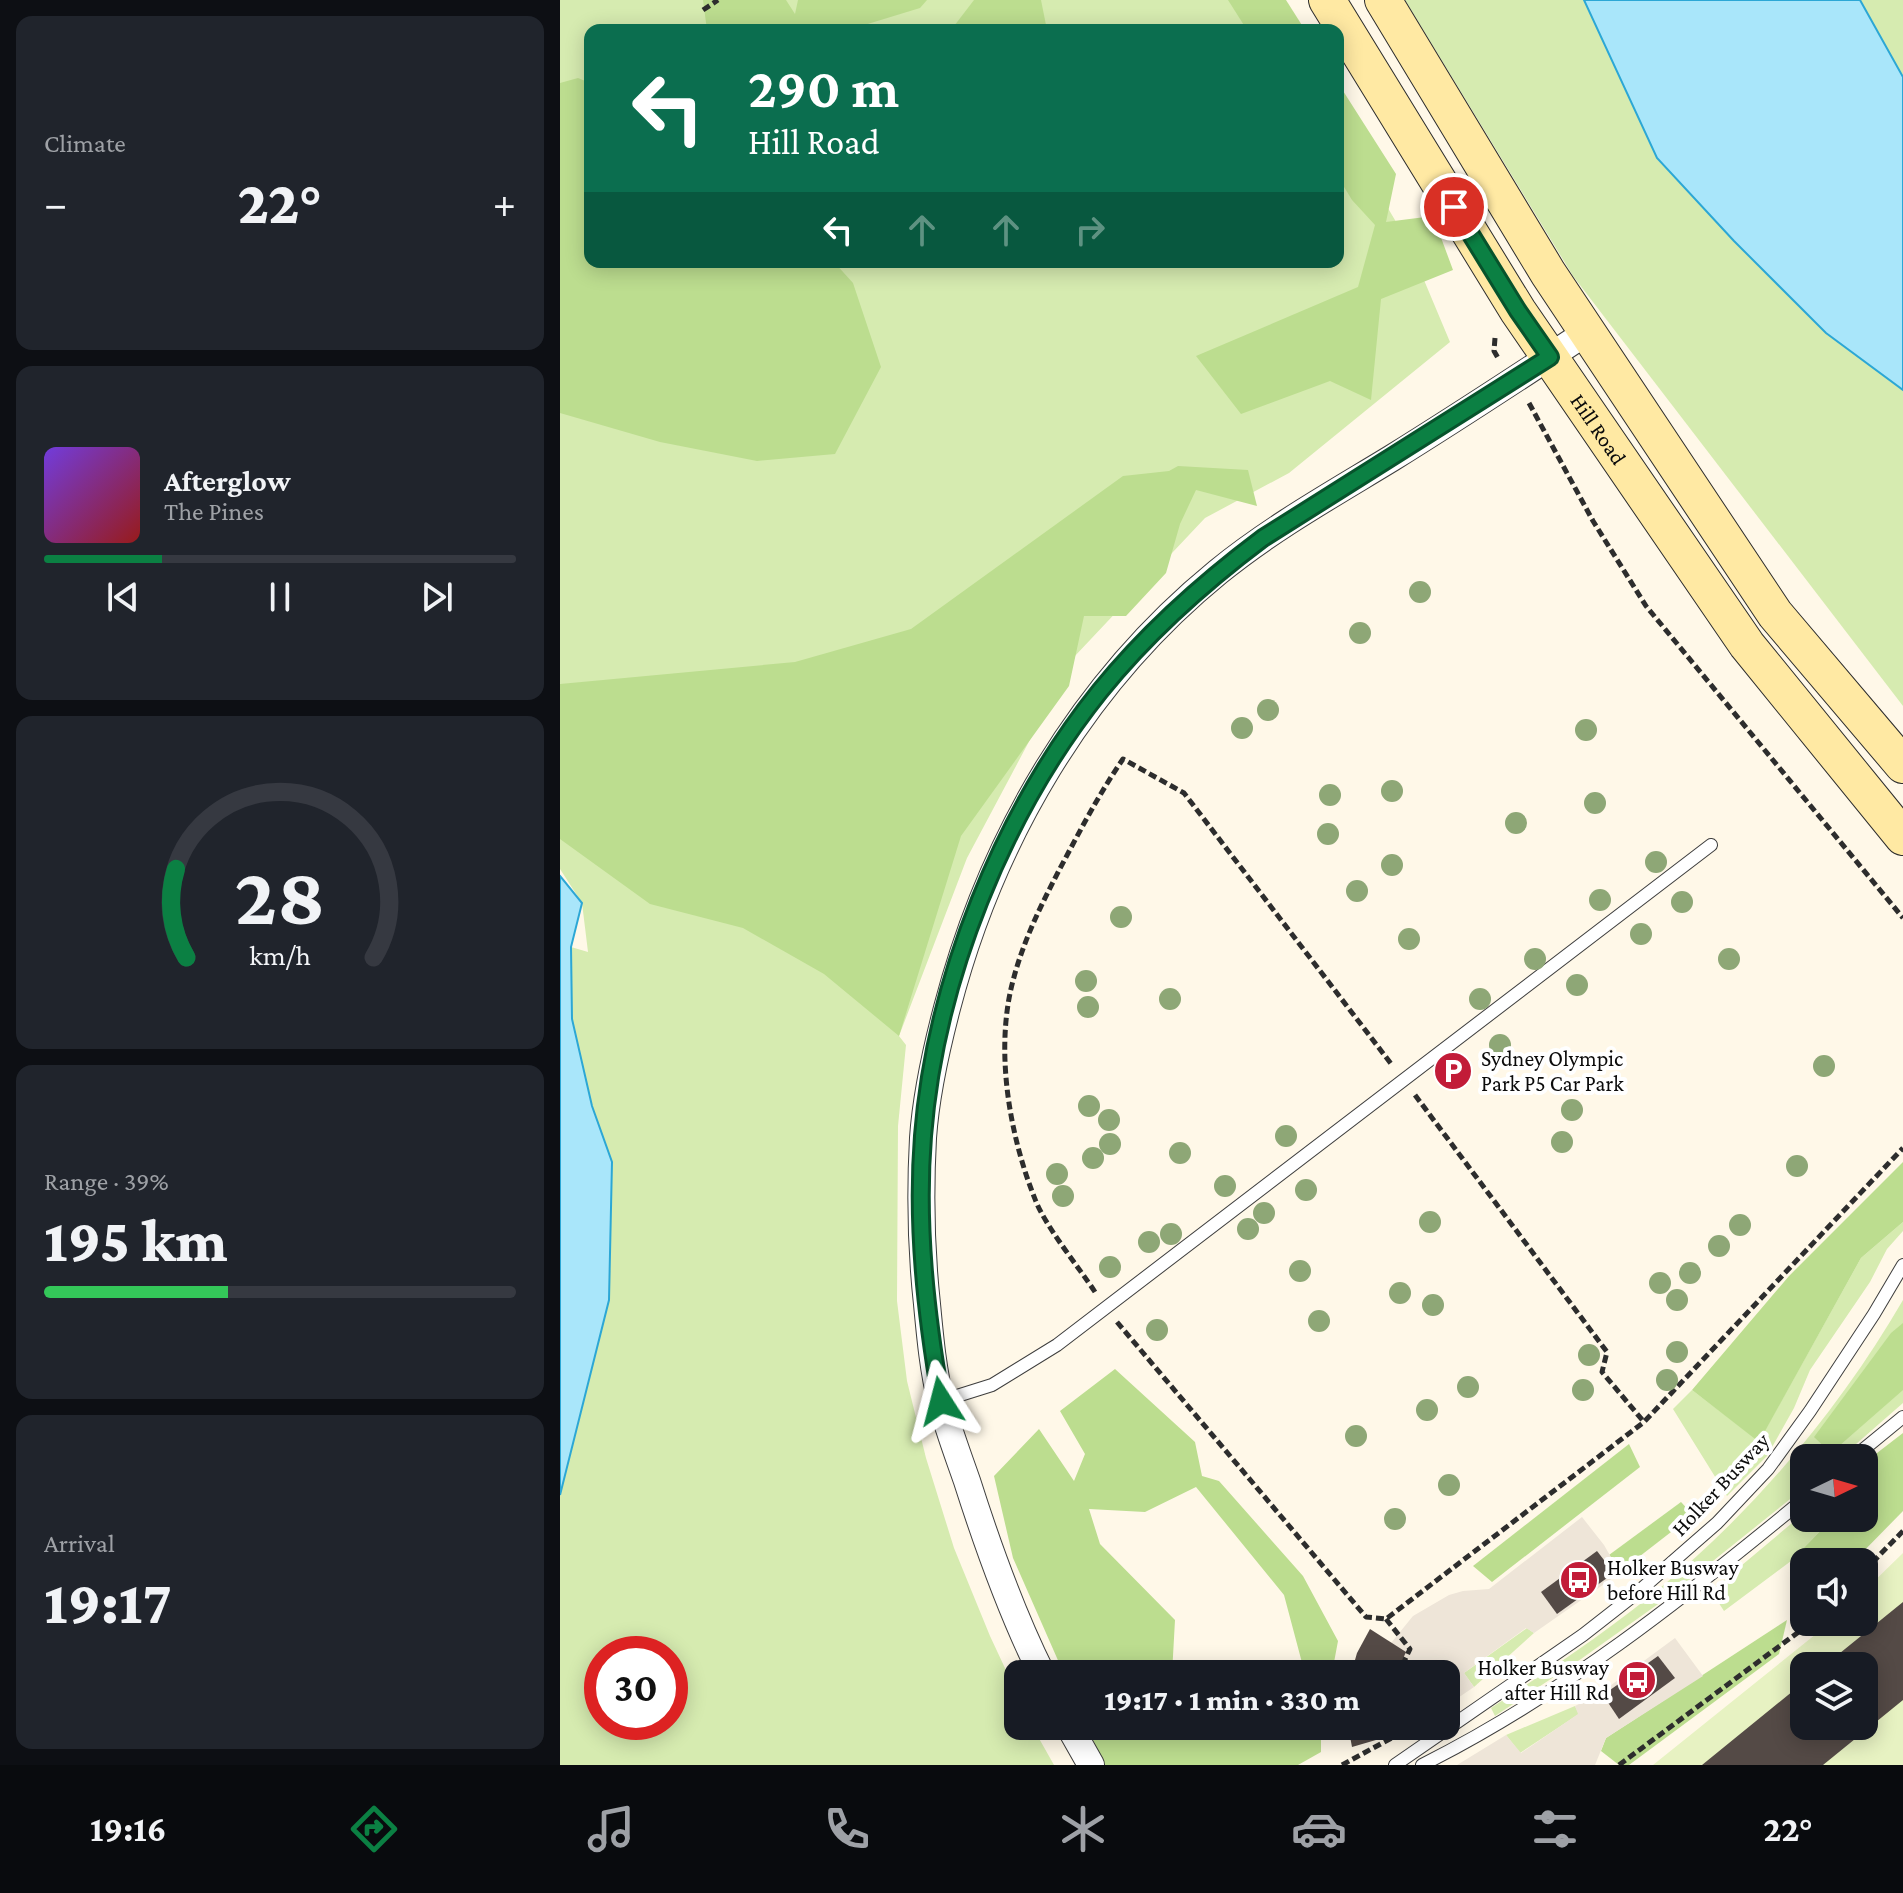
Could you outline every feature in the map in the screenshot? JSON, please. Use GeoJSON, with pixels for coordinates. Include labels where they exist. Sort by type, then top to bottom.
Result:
{"type":"FeatureCollection","features":[{"type":"Feature","properties":{"kind":"main road","name":"Hill Road"},"geometry":{"type":"LineString","coordinates":[[1327,0],[1342,24]]}},
{"type":"Feature","properties":{"kind":"main road","name":"Hill Road"},"geometry":{"type":"LineString","coordinates":[[1383,0],[1587,332],[1775,614],[1903,765]]}},
{"type":"Feature","properties":{"kind":"main road","name":"Hill Road"},"geometry":{"type":"LineString","coordinates":[[1344,28],[1518,311],[1747,645],[1903,837]]}},
{"type":"Feature","properties":{"kind":"street"},"geometry":{"type":"LineString","coordinates":[[1035,1660],[987,1544],[941,1401],[921,1251],[923,1136],[936,1050],[978,905],[1011,833],[1057,751],[1100,692],[1156,629],[1218,572],[1263,538],[1514,382],[1587,332]]}},
{"type":"Feature","properties":{"kind":"street"},"geometry":{"type":"LineString","coordinates":[[1077,1740],[1091,1765]]}},
{"type":"Feature","properties":{"kind":"lane"},"geometry":{"type":"LineString","coordinates":[[941,1401],[992,1385],[1057,1345],[1711,845]]}},
{"type":"Feature","properties":{"kind":"lane","name":"Holker Busway"},"geometry":{"type":"LineString","coordinates":[[1395,1765],[1583,1635],[1717,1523],[1768,1469],[1785,1446],[1874,1314],[1903,1265]]}},
{"type":"Feature","properties":{"kind":"lane"},"geometry":{"type":"LineString","coordinates":[[1870,1444],[1903,1417]]}},
{"type":"Feature","properties":{"kind":"lane"},"geometry":{"type":"LineString","coordinates":[[1422,1765],[1484,1734],[1612,1651],[1790,1510]]}},
{"type":"Feature","properties":{"kind":"path"},"geometry":{"type":"LineString","coordinates":[[703,10],[718,0]]}},
{"type":"Feature","properties":{"kind":"path"},"geometry":{"type":"LineString","coordinates":[[1498,323],[1494,351],[1530,405],[1593,521],[1646,606],[1903,918]]}},
{"type":"Feature","properties":{"kind":"path"},"geometry":{"type":"LineString","coordinates":[[1123,759],[1099,793],[1039,908],[1013,979],[1006,1037],[1006,1094],[1018,1150],[1036,1203],[1105,1307],[1366,1617],[1386,1619],[1644,1422],[1903,1148]]}},
{"type":"Feature","properties":{"kind":"path"},"geometry":{"type":"LineString","coordinates":[[1878,1557],[1903,1531]]}},
{"type":"Feature","properties":{"kind":"path"},"geometry":{"type":"LineString","coordinates":[[1386,1619],[1410,1649],[1405,1660]]}},
{"type":"Feature","properties":{"kind":"path"},"geometry":{"type":"LineString","coordinates":[[1619,1765],[1793,1636]]}},
{"type":"Feature","properties":{"kind":"path"},"geometry":{"type":"LineString","coordinates":[[1342,1765],[1388,1740]]}},
{"type":"Feature","properties":{"kind":"green space"},"geometry":{"type":"Polygon","coordinates":[[[560,0],[1264,0],[1278,24],[584,24],[584,268],[1344,268],[1344,134],[1408,242],[1450,342],[1289,473],[1205,518],[1074,657],[967,858],[899,1036],[906,1045],[898,1126],[897,1301],[907,1381],[926,1458],[954,1548],[1004,1666],[1004,1740],[1040,1740],[1054,1765],[560,1765],[560,1495],[609,1300],[612,1163],[592,1106],[572,1019],[571,947],[588,952],[582,903],[560,869],[560,0]]]}},
{"type":"Feature","properties":{"kind":"green space"},"geometry":{"type":"Polygon","coordinates":[[[703,0],[786,0],[795,14],[798,0],[927,0],[920,8],[868,24],[706,24],[703,0]]]}},
{"type":"Feature","properties":{"kind":"green space"},"geometry":{"type":"Polygon","coordinates":[[[974,0],[1041,0],[1046,24],[956,24],[974,0]]]}},
{"type":"Feature","properties":{"kind":"green space"},"geometry":{"type":"Polygon","coordinates":[[[1228,0],[1286,0],[1301,24],[1243,24],[1228,0]]]}},
{"type":"Feature","properties":{"kind":"green space"},"geometry":{"type":"Polygon","coordinates":[[[1405,0],[1903,0],[1903,706],[1573,276],[1405,0]]]}},
{"type":"Feature","properties":{"kind":"green space"},"geometry":{"type":"Polygon","coordinates":[[[578,78],[584,80],[584,268],[839,268],[853,283],[881,367],[835,454],[757,461],[660,442],[560,413],[560,83],[578,78]]]}},
{"type":"Feature","properties":{"kind":"green space"},"geometry":{"type":"Polygon","coordinates":[[[1344,92],[1396,174],[1386,222],[1433,216],[1453,270],[1381,299],[1371,400],[1330,381],[1241,414],[1196,356],[1358,287],[1375,225],[1344,187],[1344,92]]]}},
{"type":"Feature","properties":{"kind":"green space"},"geometry":{"type":"Polygon","coordinates":[[[1178,466],[1248,470],[1257,506],[1196,490],[1180,524],[1166,573],[1126,616],[1084,616],[1069,686],[961,836],[899,1036],[824,974],[743,928],[650,904],[560,839],[560,684],[795,662],[911,629],[1123,476],[1169,471],[1178,466]]]}},
{"type":"Feature","properties":{"kind":"green space"},"geometry":{"type":"Polygon","coordinates":[[[1903,1162],[1903,1222],[1861,1258],[1759,1442],[1692,1390],[1789,1276],[1903,1162]]]}},
{"type":"Feature","properties":{"kind":"green space"},"geometry":{"type":"Polygon","coordinates":[[[1903,1222],[1903,1231],[1887,1249],[1870,1282],[1810,1370],[1794,1408],[1767,1456],[1727,1496],[1673,1409],[1692,1390],[1759,1441],[1861,1258],[1903,1222]]]}},
{"type":"Feature","properties":{"kind":"green space"},"geometry":{"type":"Polygon","coordinates":[[[1903,1300],[1903,1403],[1856,1444],[1802,1444],[1824,1417],[1879,1340],[1903,1300]]]}},
{"type":"Feature","properties":{"kind":"green space"},"geometry":{"type":"Polygon","coordinates":[[[1903,1323],[1903,1390],[1841,1444],[1821,1444],[1814,1437],[1891,1333],[1903,1323]]]}},
{"type":"Feature","properties":{"kind":"green space"},"geometry":{"type":"Polygon","coordinates":[[[1115,1369],[1195,1442],[1202,1476],[1219,1481],[1303,1576],[1338,1641],[1334,1660],[1301,1660],[1284,1595],[1196,1487],[1145,1512],[1089,1509],[1100,1544],[1175,1620],[1173,1660],[1058,1660],[1013,1558],[994,1476],[1039,1429],[1074,1481],[1085,1454],[1060,1411],[1115,1369]]]}},
{"type":"Feature","properties":{"kind":"green space"},"geometry":{"type":"Polygon","coordinates":[[[1903,1433],[1903,1511],[1867,1548],[1804,1548],[1819,1532],[1878,1532],[1878,1452],[1903,1433]]]}},
{"type":"Feature","properties":{"kind":"green space"},"geometry":{"type":"Polygon","coordinates":[[[1629,1444],[1640,1467],[1492,1582],[1473,1566],[1629,1444]]]}},
{"type":"Feature","properties":{"kind":"green space"},"geometry":{"type":"Polygon","coordinates":[[[1790,1459],[1790,1499],[1668,1597],[1495,1716],[1491,1708],[1640,1604],[1730,1525],[1790,1459]]]}},
{"type":"Feature","properties":{"kind":"green space"},"geometry":{"type":"Polygon","coordinates":[[[1681,1502],[1693,1515],[1622,1570],[1609,1555],[1681,1502]]]}},
{"type":"Feature","properties":{"kind":"green space"},"geometry":{"type":"Polygon","coordinates":[[[1790,1525],[1790,1532],[1819,1532],[1804,1548],[1790,1548],[1790,1562],[1724,1611],[1711,1591],[1790,1525]]]}},
{"type":"Feature","properties":{"kind":"green space"},"geometry":{"type":"Polygon","coordinates":[[[1903,1553],[1903,1765],[1653,1765],[1790,1655],[1790,1740],[1878,1740],[1878,1652],[1794,1652],[1814,1636],[1878,1636],[1878,1577],[1903,1553]]]}},
{"type":"Feature","properties":{"kind":"green space"},"geometry":{"type":"Polygon","coordinates":[[[1787,1620],[1779,1654],[1629,1765],[1619,1765],[1601,1751],[1606,1738],[1787,1620]]]}},
{"type":"Feature","properties":{"kind":"green space"},"geometry":{"type":"Polygon","coordinates":[[[1527,1628],[1534,1633],[1474,1687],[1464,1673],[1527,1628]]]}},
{"type":"Feature","properties":{"kind":"green space"},"geometry":{"type":"Polygon","coordinates":[[[1575,1706],[1579,1714],[1520,1753],[1506,1735],[1575,1706]]]}},
{"type":"Feature","properties":{"kind":"green space"},"geometry":{"type":"Polygon","coordinates":[[[1093,1740],[1321,1740],[1321,1752],[1298,1765],[1104,1765],[1093,1740]]]}},
{"type":"Feature","properties":{"kind":"shaded area"},"geometry":{"type":"Polygon","coordinates":[[[1582,1517],[1604,1545],[1620,1573],[1534,1633],[1526,1628],[1464,1673],[1474,1687],[1460,1696],[1460,1660],[1397,1660],[1391,1643],[1413,1616],[1449,1595],[1489,1589],[1582,1517]]]}},
{"type":"Feature","properties":{"kind":"shaded area"},"geometry":{"type":"Polygon","coordinates":[[[1675,1638],[1703,1676],[1606,1738],[1595,1765],[1457,1765],[1506,1735],[1521,1753],[1578,1714],[1575,1706],[1599,1694],[1675,1638]]]}},
{"type":"Feature","properties":{"kind":"water"},"geometry":{"type":"Polygon","coordinates":[[[1584,0],[1860,0],[1903,77],[1903,390],[1826,333],[1657,158],[1584,0]]]}},
{"type":"Feature","properties":{"kind":"water"},"geometry":{"type":"Polygon","coordinates":[[[560,876],[582,903],[571,947],[572,1019],[592,1106],[612,1162],[609,1300],[560,1495],[560,876]]]}},
{"type":"Feature","properties":{"kind":"building"},"geometry":{"type":"Polygon","coordinates":[[[1597,1551],[1614,1573],[1557,1614],[1541,1592],[1597,1551]]]}},
{"type":"Feature","properties":{"kind":"building"},"geometry":{"type":"Polygon","coordinates":[[[1903,1602],[1903,1700],[1878,1720],[1878,1652],[1841,1652],[1861,1636],[1878,1636],[1878,1622],[1903,1602]]]}},
{"type":"Feature","properties":{"kind":"building"},"geometry":{"type":"Polygon","coordinates":[[[1370,1629],[1406,1652],[1402,1660],[1355,1660],[1370,1629]]]}},
{"type":"Feature","properties":{"kind":"building"},"geometry":{"type":"Polygon","coordinates":[[[1658,1656],[1675,1678],[1619,1719],[1603,1695],[1658,1656]]]}},
{"type":"Feature","properties":{"kind":"building"},"geometry":{"type":"Polygon","coordinates":[[[1790,1693],[1790,1740],[1854,1740],[1823,1765],[1702,1765],[1790,1693]]]}},
{"type":"Feature","properties":{"kind":"building"},"geometry":{"type":"Polygon","coordinates":[[[1351,1740],[1376,1740],[1352,1747],[1351,1740]]]}},
{"type":"Feature","properties":{"kind":"place","name":"Sydney Olympic Park P5 Car Park"},"geometry":{"type":"Point","coordinates":[1453,1071]}},
{"type":"Feature","properties":{"kind":"place","name":"Holker Busway before Hill Rd"},"geometry":{"type":"Point","coordinates":[1579,1580]}},
{"type":"Feature","properties":{"kind":"place","name":"Holker Busway after Hill Rd"},"geometry":{"type":"Point","coordinates":[1637,1680]}},
{"type":"Feature","properties":{"kind":"route"},"geometry":{"type":"LineString","coordinates":[[941,1401],[921,1251],[923,1136],[936,1050],[978,905],[1011,833],[1057,751],[1100,692],[1156,629],[1218,572],[1263,538],[1550,357],[1454,207]]}}]}
